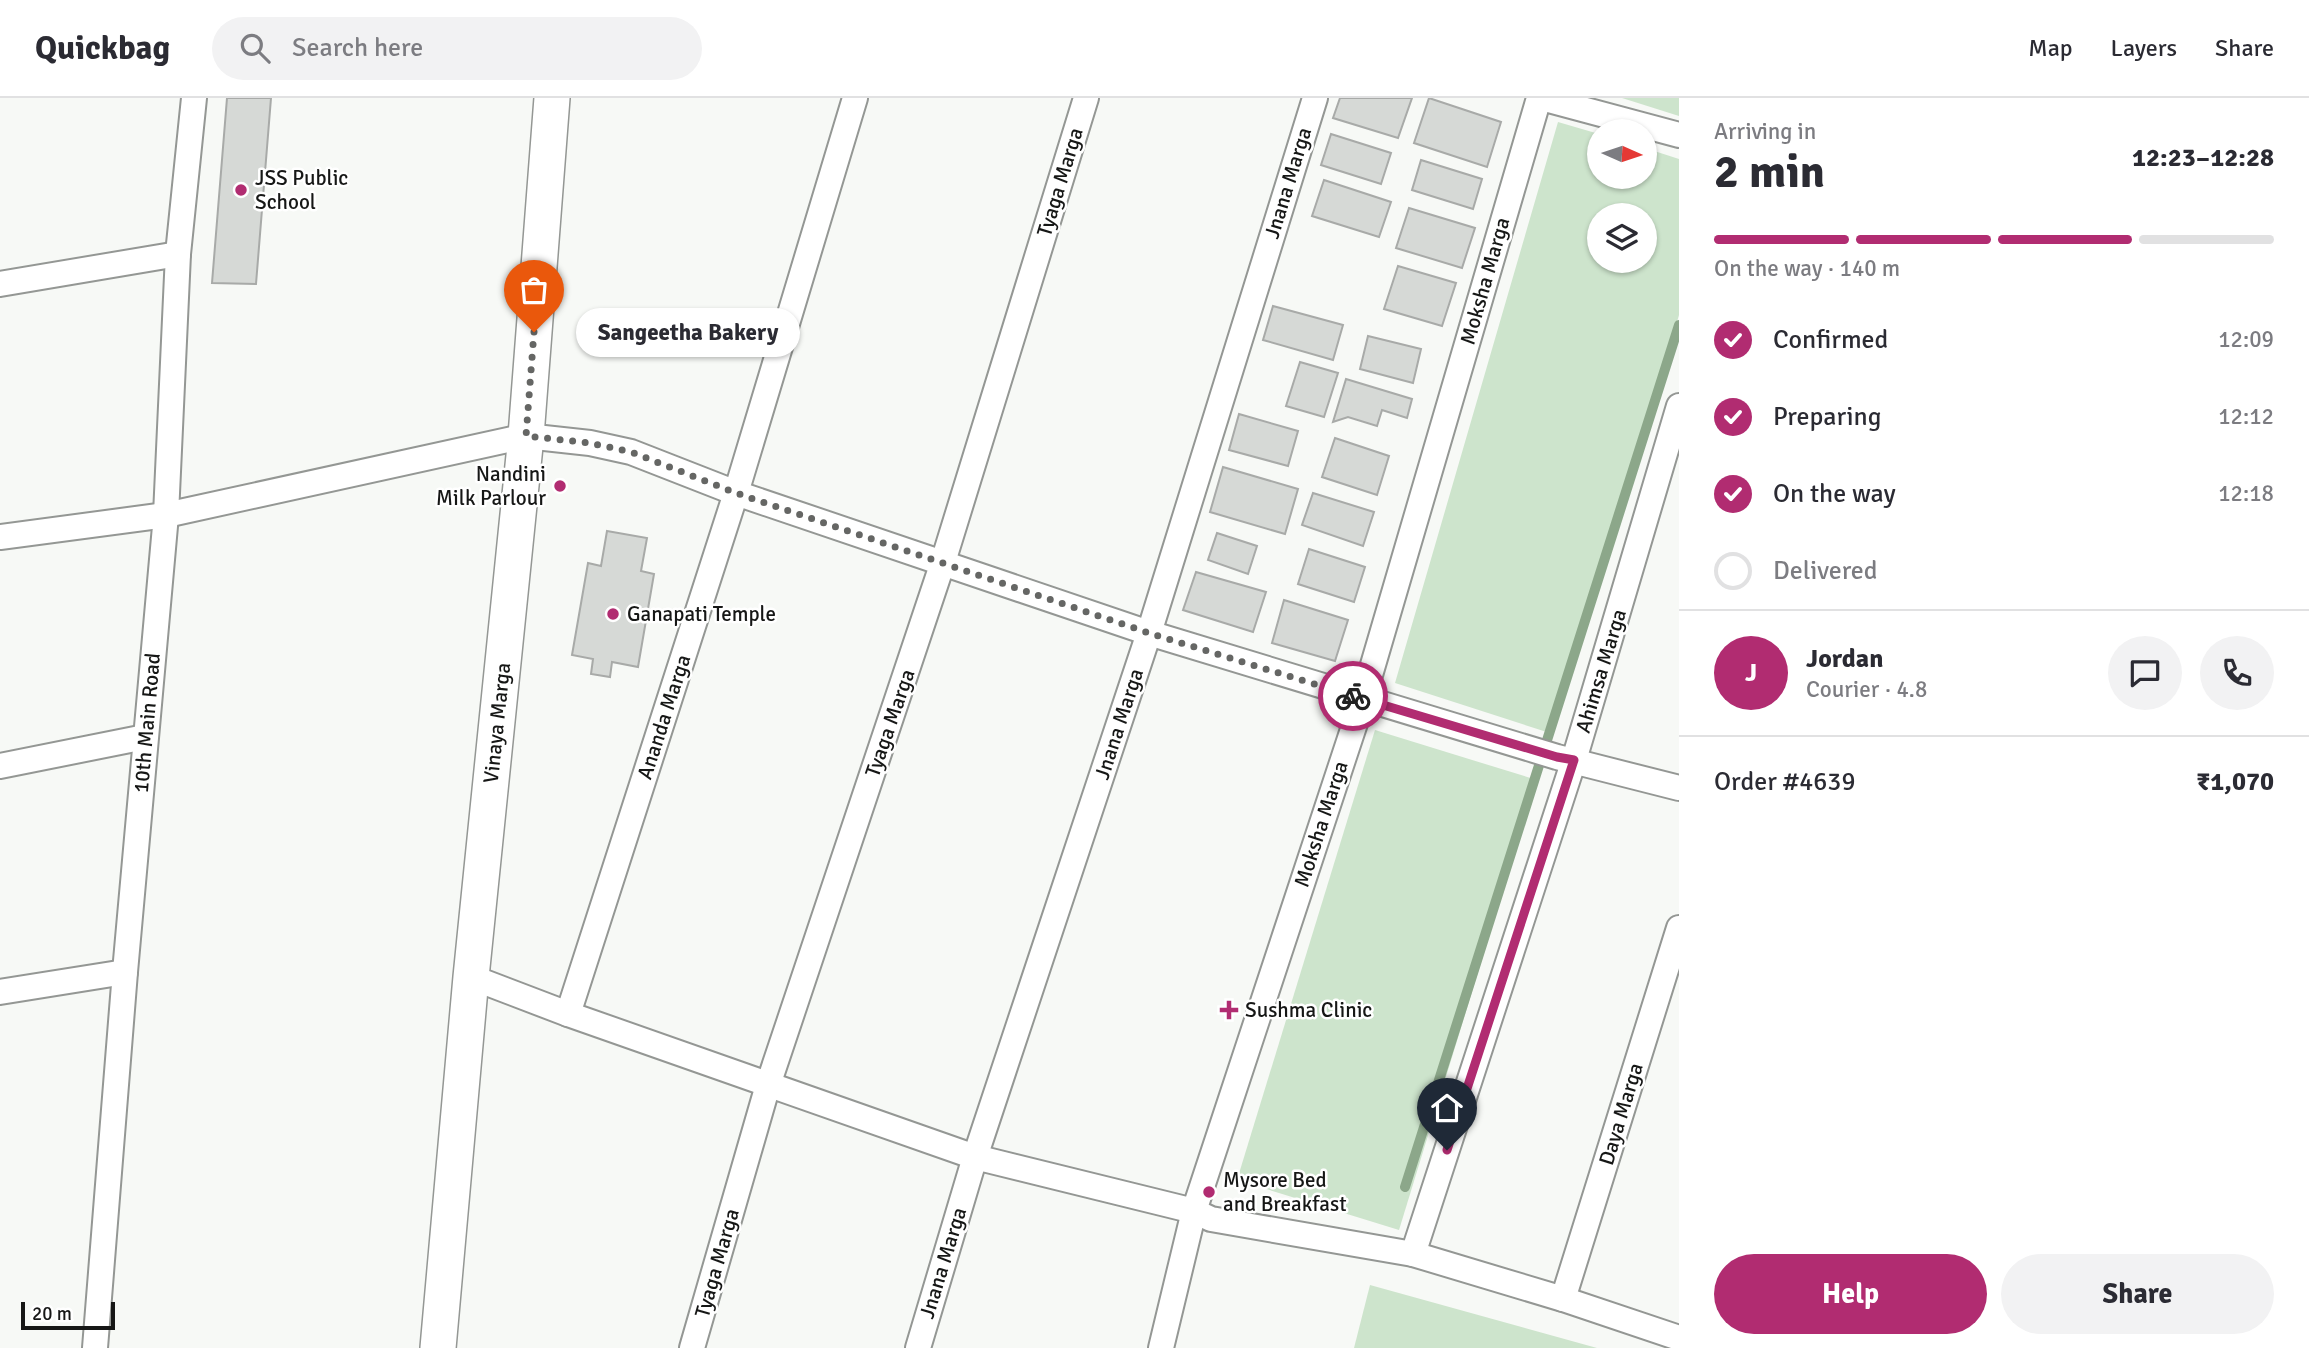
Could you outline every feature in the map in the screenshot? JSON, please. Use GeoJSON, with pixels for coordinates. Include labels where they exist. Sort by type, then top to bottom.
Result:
{"type":"FeatureCollection","features":[{"type":"Feature","properties":{"kind":"street","name":"10th Main Road"},"geometry":{"type":"LineString","coordinates":[[95,1348],[166,515],[178,254],[194,98]]}},
{"type":"Feature","properties":{"kind":"street","name":"Vinaya Marga"},"geometry":{"type":"LineString","coordinates":[[438,1348],[471,977],[526,436],[552,98]]}},
{"type":"Feature","properties":{"kind":"street","name":"Ananda Marga"},"geometry":{"type":"LineString","coordinates":[[568,1014],[736,493],[855,98]]}},
{"type":"Feature","properties":{"kind":"street","name":"Tyaga Marga"},"geometry":{"type":"LineString","coordinates":[[692,1348],[768,1085],[943,562],[1086,98]]}},
{"type":"Feature","properties":{"kind":"street","name":"Jnana Marga"},"geometry":{"type":"LineString","coordinates":[[918,1348],[975,1157],[1149,633],[1315,98]]}},
{"type":"Feature","properties":{"kind":"street"},"geometry":{"type":"LineString","coordinates":[[1540,98],[1679,135]]}},
{"type":"Feature","properties":{"kind":"street","name":"Moksha Marga"},"geometry":{"type":"LineString","coordinates":[[1161,1348],[1194,1211],[1363,699],[1540,98]]}},
{"type":"Feature","properties":{"kind":"street"},"geometry":{"type":"LineString","coordinates":[[0,285],[178,254]]}},
{"type":"Feature","properties":{"kind":"street","name":"Ahimsa Marga"},"geometry":{"type":"LineString","coordinates":[[1413,1254],[1566,759],[1679,406]]}},
{"type":"Feature","properties":{"kind":"street"},"geometry":{"type":"LineString","coordinates":[[0,537],[166,515],[526,436],[590,443],[631,452],[736,493],[1149,633],[1523,747],[1679,788]]}},
{"type":"Feature","properties":{"kind":"street"},"geometry":{"type":"LineString","coordinates":[[0,766],[145,737]]}},
{"type":"Feature","properties":{"kind":"street","name":"Daya Marga"},"geometry":{"type":"LineString","coordinates":[[1563,1299],[1679,928]]}},
{"type":"Feature","properties":{"kind":"street"},"geometry":{"type":"LineString","coordinates":[[0,992],[125,972]]}},
{"type":"Feature","properties":{"kind":"street"},"geometry":{"type":"LineString","coordinates":[[471,977],[568,1014],[975,1157],[1194,1211],[1211,1219],[1413,1254],[1563,1299],[1679,1338]]}},
{"type":"Feature","properties":{"kind":"green space"},"geometry":{"type":"Polygon","coordinates":[[[1622,98],[1679,98],[1679,116],[1622,98]]]}},
{"type":"Feature","properties":{"kind":"green space"},"geometry":{"type":"Polygon","coordinates":[[[1558,122],[1587,130],[1587,189],[1657,189],[1657,152],[1679,159],[1679,315],[1553,734],[1395,683],[1558,122]]]}},
{"type":"Feature","properties":{"kind":"green space"},"geometry":{"type":"Polygon","coordinates":[[[1375,730],[1537,780],[1399,1230],[1237,1180],[1375,730]]]}},
{"type":"Feature","properties":{"kind":"green space"},"geometry":{"type":"Polygon","coordinates":[[[1370,1285],[1597,1348],[1354,1348],[1370,1285]]]}},
{"type":"Feature","properties":{"kind":"building","name":"JSS Public School"},"geometry":{"type":"Polygon","coordinates":[[[227,98],[271,98],[256,284],[212,283],[227,98]]]}},
{"type":"Feature","properties":{"kind":"building"},"geometry":{"type":"Polygon","coordinates":[[[1340,98],[1412,98],[1398,138],[1333,118],[1340,98]]]}},
{"type":"Feature","properties":{"kind":"building"},"geometry":{"type":"Polygon","coordinates":[[[1429,98],[1501,122],[1487,167],[1414,143],[1429,98]]]}},
{"type":"Feature","properties":{"kind":"building"},"geometry":{"type":"Polygon","coordinates":[[[1331,134],[1391,153],[1381,184],[1321,165],[1331,134]]]}},
{"type":"Feature","properties":{"kind":"building"},"geometry":{"type":"Polygon","coordinates":[[[1421,160],[1482,179],[1473,209],[1412,190],[1421,160]]]}},
{"type":"Feature","properties":{"kind":"building"},"geometry":{"type":"Polygon","coordinates":[[[1324,180],[1391,202],[1379,237],[1312,216],[1324,180]]]}},
{"type":"Feature","properties":{"kind":"building"},"geometry":{"type":"Polygon","coordinates":[[[1409,208],[1475,228],[1462,268],[1396,248],[1409,208]]]}},
{"type":"Feature","properties":{"kind":"building"},"geometry":{"type":"Polygon","coordinates":[[[1398,266],[1456,283],[1442,326],[1384,309],[1398,266]]]}},
{"type":"Feature","properties":{"kind":"building"},"geometry":{"type":"Polygon","coordinates":[[[1273,306],[1343,325],[1333,360],[1263,340],[1273,306]]]}},
{"type":"Feature","properties":{"kind":"building"},"geometry":{"type":"Polygon","coordinates":[[[1368,336],[1421,349],[1413,383],[1360,369],[1368,336]]]}},
{"type":"Feature","properties":{"kind":"building"},"geometry":{"type":"Polygon","coordinates":[[[1300,362],[1338,373],[1324,417],[1286,406],[1300,362]]]}},
{"type":"Feature","properties":{"kind":"building"},"geometry":{"type":"Polygon","coordinates":[[[1346,379],[1412,399],[1407,418],[1382,410],[1377,426],[1348,417],[1333,422],[1346,379]]]}},
{"type":"Feature","properties":{"kind":"building"},"geometry":{"type":"Polygon","coordinates":[[[1239,414],[1298,431],[1288,466],[1229,450],[1239,414]]]}},
{"type":"Feature","properties":{"kind":"building"},"geometry":{"type":"Polygon","coordinates":[[[1335,438],[1389,456],[1377,495],[1322,477],[1335,438]]]}},
{"type":"Feature","properties":{"kind":"building"},"geometry":{"type":"Polygon","coordinates":[[[1223,467],[1298,489],[1285,534],[1210,512],[1223,467]]]}},
{"type":"Feature","properties":{"kind":"building"},"geometry":{"type":"Polygon","coordinates":[[[1313,493],[1374,512],[1363,546],[1302,525],[1313,493]]]}},
{"type":"Feature","properties":{"kind":"building","name":"Ganapati Temple"},"geometry":{"type":"Polygon","coordinates":[[[607,531],[647,538],[641,571],[654,574],[638,667],[612,662],[610,677],[591,674],[593,659],[572,655],[588,563],[601,566],[607,531]]]}},
{"type":"Feature","properties":{"kind":"building"},"geometry":{"type":"Polygon","coordinates":[[[1217,533],[1257,546],[1248,574],[1208,560],[1217,533]]]}},
{"type":"Feature","properties":{"kind":"building"},"geometry":{"type":"Polygon","coordinates":[[[1309,549],[1365,567],[1354,602],[1298,584],[1309,549]]]}},
{"type":"Feature","properties":{"kind":"building"},"geometry":{"type":"Polygon","coordinates":[[[1196,572],[1266,592],[1253,632],[1183,610],[1196,572]]]}},
{"type":"Feature","properties":{"kind":"building"},"geometry":{"type":"Polygon","coordinates":[[[1284,600],[1348,620],[1335,661],[1272,643],[1284,600]]]}},
{"type":"Feature","properties":{"kind":"waterway"},"geometry":{"type":"LineString","coordinates":[[1405,1187],[1679,325]]}},
{"type":"Feature","properties":{"kind":"way so far"},"geometry":{"type":"LineString","coordinates":[[534,332],[526,436],[590,443],[631,452],[736,493],[1149,633],[1353,696]]}},
{"type":"Feature","properties":{"kind":"place","name":"JSS Public School"},"geometry":{"type":"Point","coordinates":[241,190]}},
{"type":"Feature","properties":{"kind":"place","name":"Sangeetha Bakery"},"geometry":{"type":"Point","coordinates":[534,332]}},
{"type":"Feature","properties":{"kind":"place","name":"Nandini Milk Parlour"},"geometry":{"type":"Point","coordinates":[560,486]}},
{"type":"Feature","properties":{"kind":"place","name":"Ganapati Temple"},"geometry":{"type":"Point","coordinates":[613,614]}},
{"type":"Feature","properties":{"kind":"place","name":"Sushma Clinic"},"geometry":{"type":"Point","coordinates":[1229,1010]}},
{"type":"Feature","properties":{"kind":"place","name":"Mysore Bed and Breakfast"},"geometry":{"type":"Point","coordinates":[1209,1192]}},
{"type":"Feature","properties":{"kind":"route"},"geometry":{"type":"LineString","coordinates":[[1353,696],[1574,760],[1447,1150]]}}]}
